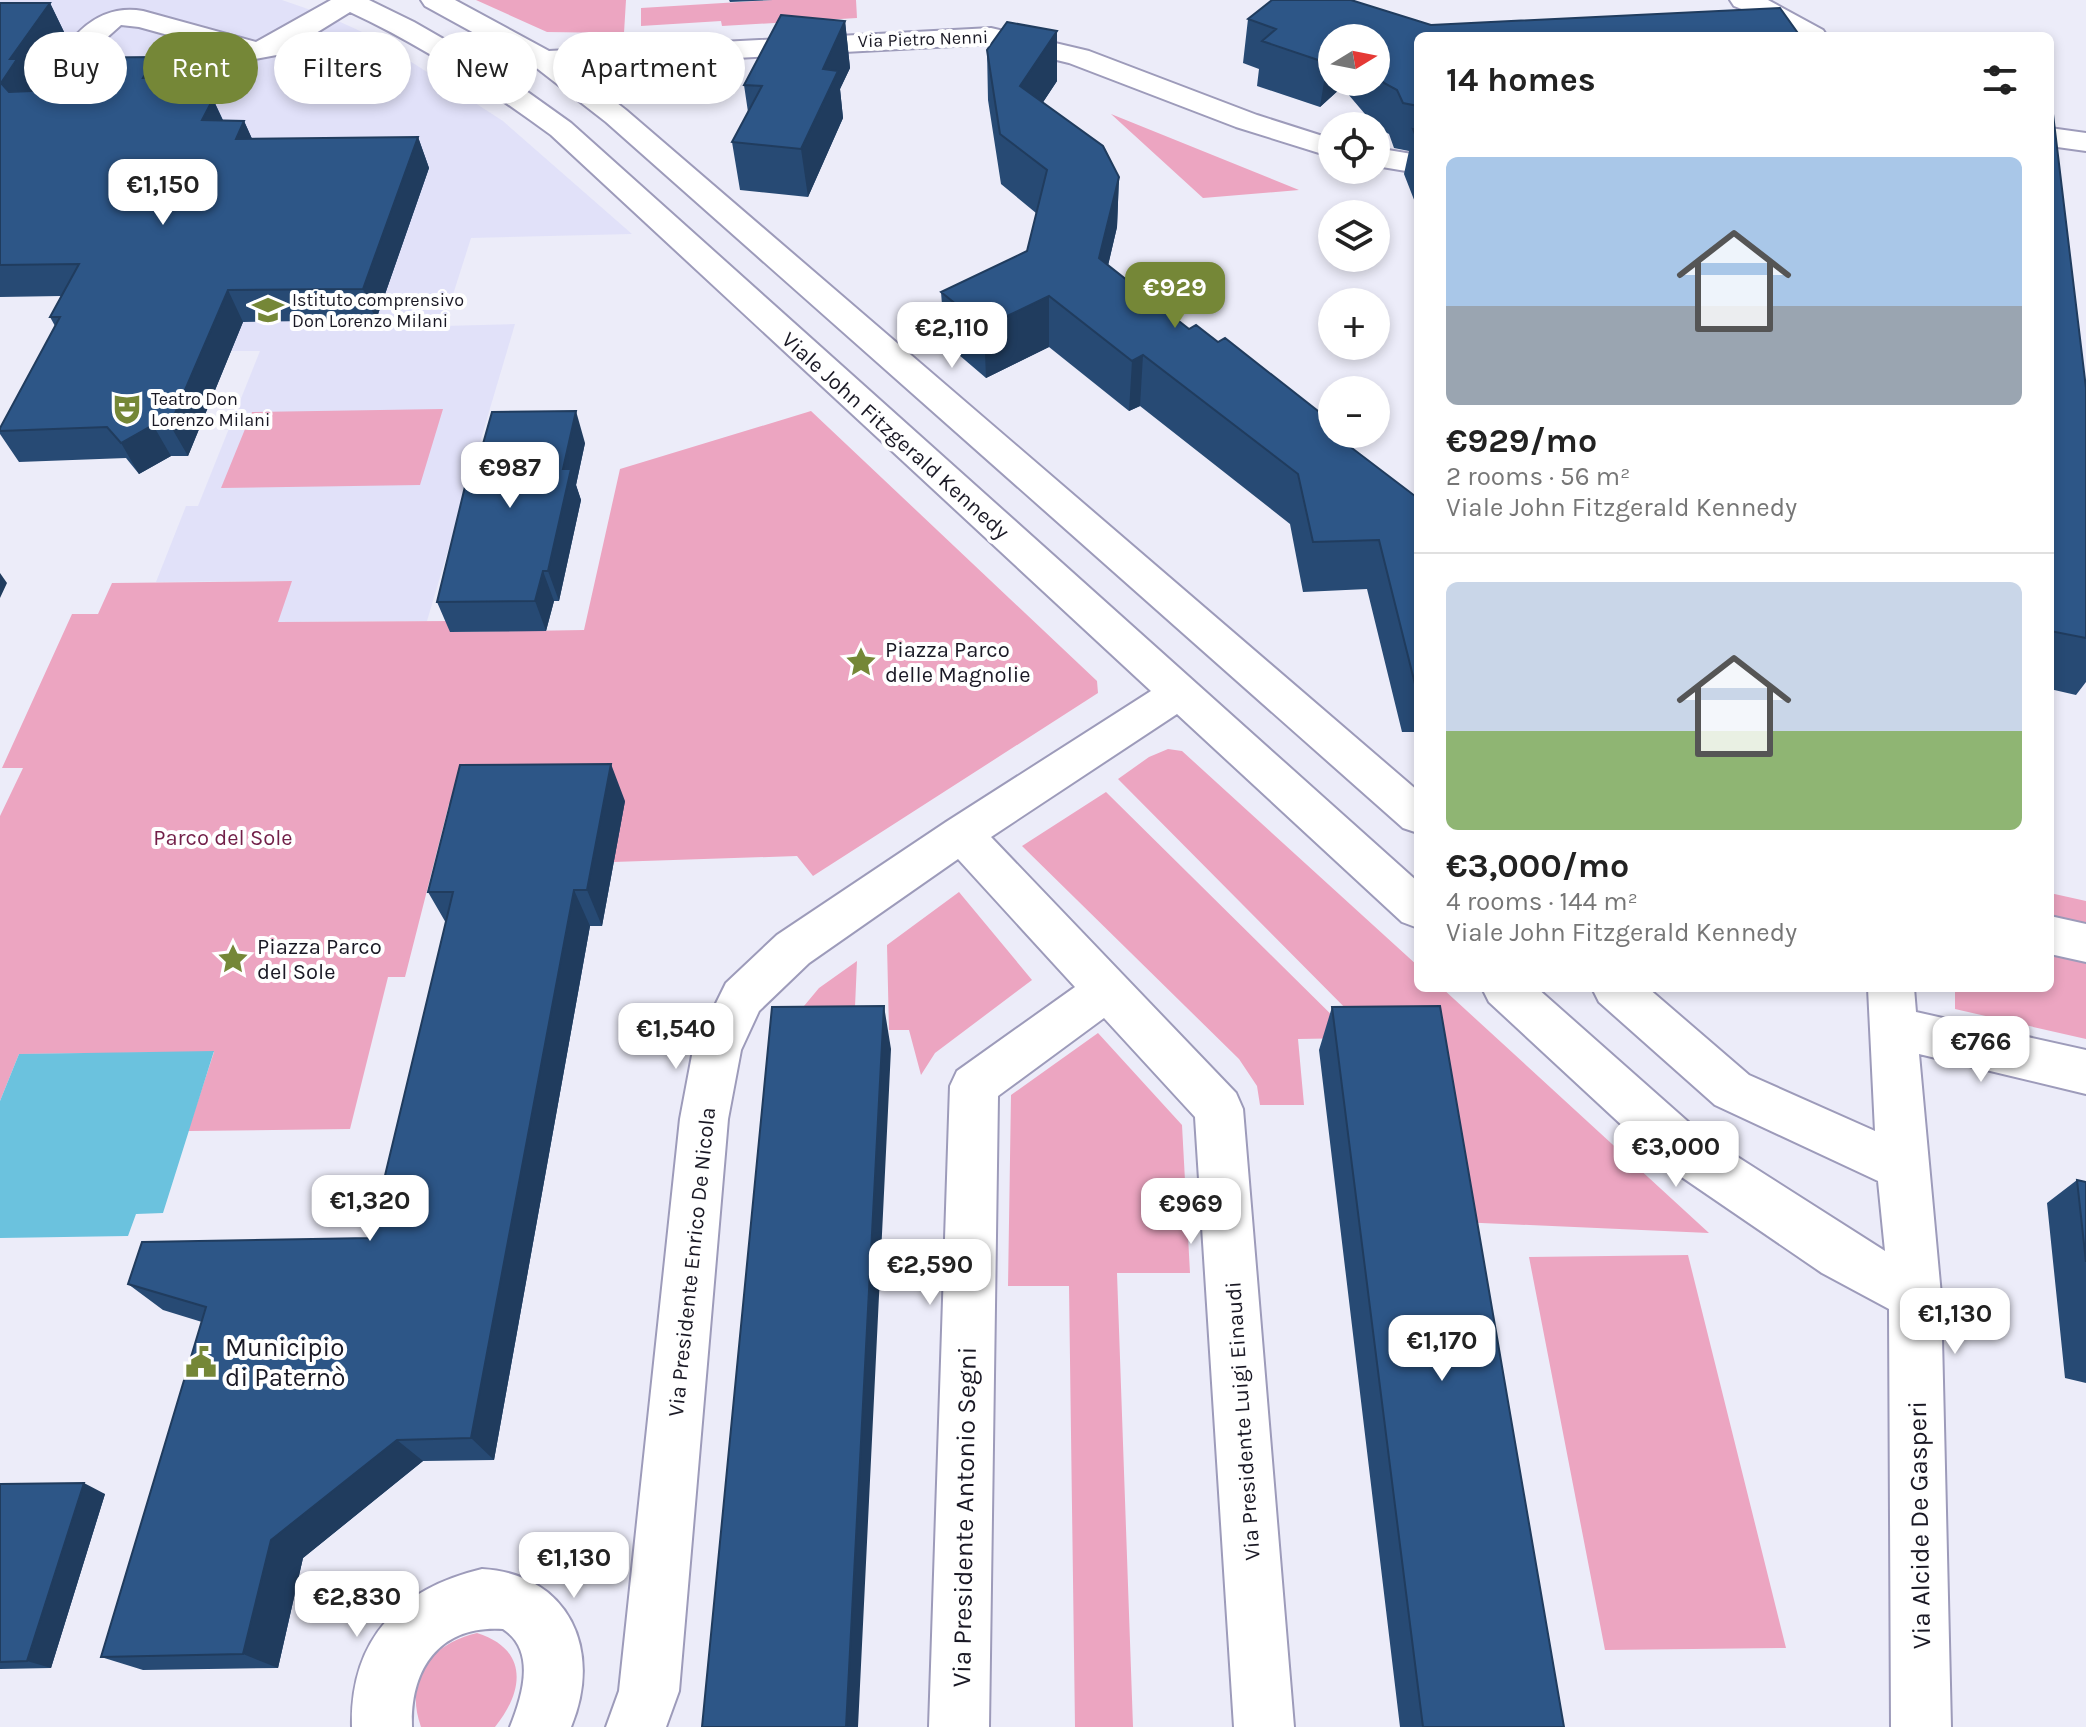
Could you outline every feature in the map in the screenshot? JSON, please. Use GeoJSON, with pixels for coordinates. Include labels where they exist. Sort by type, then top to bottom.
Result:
{"type":"FeatureCollection","features":[{"type":"Feature","properties":{"kind":"street"},"geometry":{"type":"LineString","coordinates":[[36,114],[96,29],[109,19],[125,16],[143,19],[255,51],[287,40],[348,0]]}},
{"type":"Feature","properties":{"kind":"street","name":"Viale John Fitzgerald Kennedy"},"geometry":{"type":"LineString","coordinates":[[348,0],[414,30],[496,79],[561,129],[1414,905]]}},
{"type":"Feature","properties":{"kind":"street"},"geometry":{"type":"LineString","coordinates":[[435,0],[544,60],[616,116],[1414,813]]}},
{"type":"Feature","properties":{"kind":"street"},"geometry":{"type":"LineString","coordinates":[[1744,0],[1774,12],[1806,32]]}},
{"type":"Feature","properties":{"kind":"street","name":"Via Pietro Nenni"},"geometry":{"type":"LineString","coordinates":[[544,60],[991,36],[1062,49],[1318,144]]}},
{"type":"Feature","properties":{"kind":"street"},"geometry":{"type":"LineString","coordinates":[[2054,138],[2086,142]]}},
{"type":"Feature","properties":{"kind":"street"},"geometry":{"type":"LineString","coordinates":[[1390,159],[1414,163]]}},
{"type":"Feature","properties":{"kind":"street","name":"Via Presidente Enrico De Nicola"},"geometry":{"type":"LineString","coordinates":[[636,1727],[649,1691],[704,1119],[717,1050],[742,997],[793,949],[961,834],[1179,693]]}},
{"type":"Feature","properties":{"kind":"street","name":"Via Presidente Luigi Einaudi"},"geometry":{"type":"LineString","coordinates":[[961,834],[1219,1109],[1264,1727]]}},
{"type":"Feature","properties":{"kind":"street"},"geometry":{"type":"LineString","coordinates":[[2054,936],[2086,943]]}},
{"type":"Feature","properties":{"kind":"street","name":"Via Presidente Antonio Segni"},"geometry":{"type":"LineString","coordinates":[[959,1727],[974,1086],[1106,990]]}},
{"type":"Feature","properties":{"kind":"street"},"geometry":{"type":"LineString","coordinates":[[1509,992],[1685,1151],[1840,1255],[1915,1295]]}},
{"type":"Feature","properties":{"kind":"street"},"geometry":{"type":"LineString","coordinates":[[1620,992],[1732,1090],[1902,1167]]}},
{"type":"Feature","properties":{"kind":"street"},"geometry":{"type":"LineString","coordinates":[[1892,1008],[2086,1072]]}},
{"type":"Feature","properties":{"kind":"street","name":"Via Alcide De Gasperi"},"geometry":{"type":"LineString","coordinates":[[1892,1008],[1902,1167],[1915,1295],[1921,1727]]}},
{"type":"Feature","properties":{"kind":"street"},"geometry":{"type":"LineString","coordinates":[[382,1727],[381,1697],[393,1661],[416,1629],[445,1607],[478,1596],[509,1600],[535,1617],[551,1646],[555,1681],[540,1727]]}},
{"type":"Feature","properties":{"kind":"shaded area","name":"Istituto comprensivo Don Lorenzo Milani"},"geometry":{"type":"Polygon","coordinates":[[[0,0],[282,0],[325,15],[362,32],[274,32],[274,104],[411,104],[411,62],[427,72],[427,104],[477,104],[503,121],[632,234],[471,238],[443,326],[515,324],[427,621],[277,622],[291,581],[156,582],[186,506],[198,506],[260,351],[194,351],[103,283],[16,291],[13,296],[0,297],[0,0]]]}},
{"type":"Feature","properties":{"kind":"green space"},"geometry":{"type":"Polygon","coordinates":[[[476,0],[626,0],[624,32],[547,32],[476,0]]]}},
{"type":"Feature","properties":{"kind":"green space"},"geometry":{"type":"Polygon","coordinates":[[[773,0],[856,0],[857,18],[722,26],[721,21],[641,26],[641,8],[773,0]]]}},
{"type":"Feature","properties":{"kind":"green space"},"geometry":{"type":"Polygon","coordinates":[[[1111,114],[1299,190],[1203,198],[1111,114]]]}},
{"type":"Feature","properties":{"kind":"green space"},"geometry":{"type":"Polygon","coordinates":[[[443,409],[420,485],[221,488],[252,412],[443,409]]]}},
{"type":"Feature","properties":{"kind":"green space","name":"Parco del Sole"},"geometry":{"type":"Polygon","coordinates":[[[811,411],[1097,681],[1098,693],[813,876],[797,856],[613,862],[624,801],[449,804],[405,977],[388,977],[350,1129],[188,1131],[214,1052],[19,1054],[0,1101],[0,816],[23,768],[2,768],[72,614],[98,614],[112,583],[292,581],[278,622],[453,621],[451,632],[584,630],[620,469],[811,411]]]}},
{"type":"Feature","properties":{"kind":"green space"},"geometry":{"type":"Polygon","coordinates":[[[1168,749],[1182,751],[1414,962],[1414,992],[1446,992],[1709,1233],[1459,1222],[1370,1033],[1118,779],[1149,757],[1168,749]]]}},
{"type":"Feature","properties":{"kind":"green space"},"geometry":{"type":"Polygon","coordinates":[[[1106,792],[1355,1038],[1298,1039],[1304,1105],[1260,1105],[1257,1086],[1239,1059],[1022,846],[1106,792]]]}},
{"type":"Feature","properties":{"kind":"green space"},"geometry":{"type":"Polygon","coordinates":[[[959,892],[1032,980],[935,1053],[921,1075],[909,1030],[889,1030],[887,945],[959,892]]]}},
{"type":"Feature","properties":{"kind":"green space"},"geometry":{"type":"Polygon","coordinates":[[[2054,894],[2086,901],[2086,929],[2054,922],[2054,894]]]}},
{"type":"Feature","properties":{"kind":"green space"},"geometry":{"type":"Polygon","coordinates":[[[2054,956],[2086,963],[2086,1039],[1955,1009],[1955,992],[2054,992],[2054,956]]]}},
{"type":"Feature","properties":{"kind":"green space"},"geometry":{"type":"Polygon","coordinates":[[[857,961],[854,1030],[794,1018],[819,988],[857,961]]]}},
{"type":"Feature","properties":{"kind":"green space"},"geometry":{"type":"Polygon","coordinates":[[[1098,1033],[1182,1125],[1190,1273],[1117,1273],[1133,1727],[1075,1727],[1069,1286],[1008,1286],[1011,1095],[1098,1033]]]}},
{"type":"Feature","properties":{"kind":"green space"},"geometry":{"type":"Polygon","coordinates":[[[1688,1255],[1786,1648],[1605,1650],[1529,1257],[1688,1255]]]}},
{"type":"Feature","properties":{"kind":"green space"},"geometry":{"type":"Polygon","coordinates":[[[477,1633],[506,1649],[513,1660],[516,1685],[505,1713],[495,1727],[421,1727],[416,1694],[425,1666],[446,1646],[477,1633]]]}},
{"type":"Feature","properties":{"kind":"water"},"geometry":{"type":"Polygon","coordinates":[[[214,1051],[163,1213],[136,1214],[128,1236],[0,1238],[0,1101],[19,1054],[214,1051]]]}},
{"type":"Feature","properties":{"kind":"building"},"geometry":{"type":"Polygon","coordinates":[[[1272,0],[1351,0],[1431,25],[1780,8],[1797,32],[1414,32],[1414,105],[1403,103],[1397,90],[1390,86],[1390,24],[1318,24],[1318,60],[1262,41],[1276,29],[1248,19],[1272,0]]]}},
{"type":"Feature","properties":{"kind":"building"},"geometry":{"type":"Polygon","coordinates":[[[0,3],[50,3],[29,32],[24,32],[24,39],[10,59],[17,59],[1,83],[9,92],[24,91],[24,104],[127,104],[127,57],[143,57],[143,104],[210,104],[202,120],[244,121],[236,139],[418,137],[363,289],[228,290],[170,425],[153,425],[121,443],[107,427],[0,431],[60,317],[50,317],[79,264],[0,265],[0,3]]]}},
{"type":"Feature","properties":{"kind":"building"},"geometry":{"type":"Polygon","coordinates":[[[781,15],[845,21],[823,69],[838,71],[801,149],[732,142],[762,86],[745,83],[781,15]]]}},
{"type":"Feature","properties":{"kind":"building"},"geometry":{"type":"Polygon","coordinates":[[[1007,22],[1057,31],[1020,86],[1103,146],[1119,177],[1099,258],[1189,329],[1196,325],[1218,342],[1225,338],[1318,411],[1318,448],[1352,448],[1414,495],[1414,680],[1379,540],[1313,542],[1298,474],[1143,355],[1132,361],[1049,296],[984,327],[941,292],[1027,251],[1047,170],[1000,134],[987,50],[1007,22]]]}},
{"type":"Feature","properties":{"kind":"building"},"geometry":{"type":"Polygon","coordinates":[[[2054,122],[2086,388],[2086,638],[2054,632],[2054,122]]]}},
{"type":"Feature","properties":{"kind":"building"},"geometry":{"type":"Polygon","coordinates":[[[576,411],[563,469],[571,469],[548,571],[543,571],[535,601],[437,602],[470,466],[477,465],[492,412],[576,411]]]}},
{"type":"Feature","properties":{"kind":"building"},"geometry":{"type":"Polygon","coordinates":[[[611,764],[587,890],[574,890],[471,1438],[397,1440],[271,1540],[243,1654],[101,1657],[206,1307],[128,1284],[142,1242],[370,1238],[453,892],[428,892],[460,765],[611,764]]]}},
{"type":"Feature","properties":{"kind":"building"},"geometry":{"type":"Polygon","coordinates":[[[884,1006],[846,1727],[702,1727],[772,1007],[884,1006]]]}},
{"type":"Feature","properties":{"kind":"building"},"geometry":{"type":"Polygon","coordinates":[[[1440,1006],[1564,1727],[1423,1727],[1332,1007],[1440,1006]]]}},
{"type":"Feature","properties":{"kind":"building"},"geometry":{"type":"Polygon","coordinates":[[[2077,1180],[2086,1182],[2086,1262],[2077,1180]]]}},
{"type":"Feature","properties":{"kind":"building"},"geometry":{"type":"Polygon","coordinates":[[[84,1483],[27,1661],[0,1662],[0,1484],[84,1483]]]}},
{"type":"Feature","properties":{"kind":"place","name":"Istituto comprensivo Don Lorenzo Milani"},"geometry":{"type":"Point","coordinates":[268,310]}},
{"type":"Feature","properties":{"kind":"place","name":"Teatro Don Lorenzo Milani"},"geometry":{"type":"Point","coordinates":[127,409]}},
{"type":"Feature","properties":{"kind":"place","name":"Piazza Parco delle Magnolie"},"geometry":{"type":"Point","coordinates":[861,662]}},
{"type":"Feature","properties":{"kind":"place","name":"Piazza Parco del Sole"},"geometry":{"type":"Point","coordinates":[233,959]}},
{"type":"Feature","properties":{"kind":"place","name":"Municipio di Paternò"},"geometry":{"type":"Point","coordinates":[201,1362]}}]}
